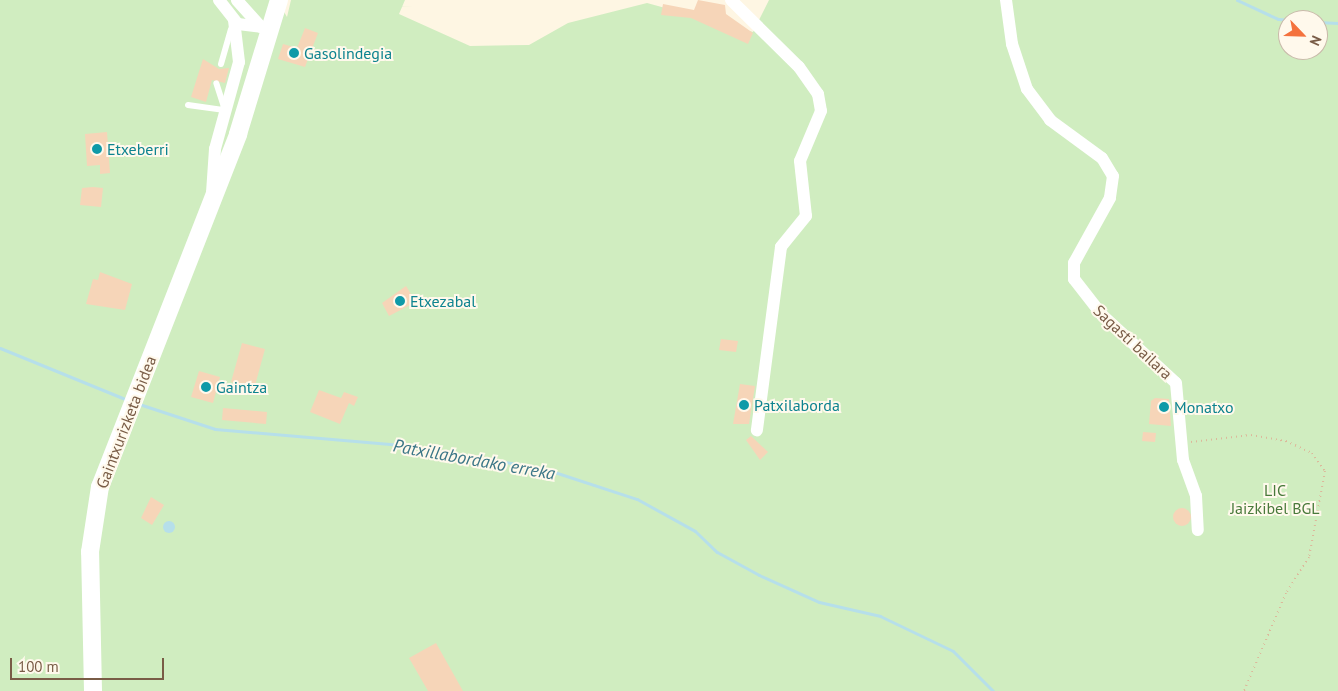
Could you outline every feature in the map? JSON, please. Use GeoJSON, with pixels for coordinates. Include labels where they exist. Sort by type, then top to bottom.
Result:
{"type":"FeatureCollection","features":[{"type":"Feature","properties":{"kind":"main road","name":"Gaintxurizketa bidea"},"geometry":{"type":"LineString","coordinates":[[212,192],[261,27],[275,4]]}},
{"type":"Feature","properties":{"kind":"main road","name":"Gaintxurizketa bidea"},"geometry":{"type":"LineString","coordinates":[[93,691],[90,552],[100,488],[254,83],[275,4]]}},
{"type":"Feature","properties":{"kind":"main road","name":"Gaintxurizketa bidea"},"geometry":{"type":"LineString","coordinates":[[254,83],[261,27]]}},
{"type":"Feature","properties":{"kind":"street"},"geometry":{"type":"LineString","coordinates":[[212,192],[215,149],[240,53],[234,20],[244,2],[261,27],[247,29],[234,20],[219,0]]}},
{"type":"Feature","properties":{"kind":"street"},"geometry":{"type":"LineString","coordinates":[[731,0],[799,66],[818,94],[822,111],[800,161],[806,216],[781,247],[757,430]]}},
{"type":"Feature","properties":{"kind":"street","name":"Sagasti bailara"},"geometry":{"type":"LineString","coordinates":[[1006,0],[1012,44],[1027,89],[1050,120],[1102,158],[1114,176],[1110,198],[1074,263],[1074,279],[1127,341],[1171,376],[1182,440],[1196,496],[1198,530]]}},
{"type":"Feature","properties":{"kind":"lane"},"geometry":{"type":"LineString","coordinates":[[221,64],[234,20]]}},
{"type":"Feature","properties":{"kind":"lane"},"geometry":{"type":"LineString","coordinates":[[188,105],[225,110],[216,83]]}},
{"type":"Feature","properties":{"kind":"path"},"geometry":{"type":"LineString","coordinates":[[1182,440],[1251,435],[1286,441],[1312,454],[1325,471],[1310,557],[1286,593],[1244,691]]}},
{"type":"Feature","properties":{"kind":"green space","name":"LIC Jaizkibel BGL"},"geometry":{"type":"Polygon","coordinates":[[[0,0],[277,0],[287,17],[291,0],[405,0],[399,14],[470,46],[529,45],[568,23],[647,3],[753,32],[769,0],[1338,0],[1338,691],[0,691],[0,0]]]}},
{"type":"Feature","properties":{"kind":"water"},"geometry":{"type":"Polygon","coordinates":[[[171,521],[174,522],[174,532],[167,533],[164,532],[163,525],[164,522],[171,521]]]}},
{"type":"Feature","properties":{"kind":"building"},"geometry":{"type":"Polygon","coordinates":[[[698,0],[725,5],[726,14],[753,33],[748,44],[691,18],[661,15],[663,4],[694,10],[698,0]]]}},
{"type":"Feature","properties":{"kind":"building","name":"Gasolindegia"},"geometry":{"type":"Polygon","coordinates":[[[305,28],[318,33],[305,67],[278,59],[283,44],[297,48],[305,28]]]}},
{"type":"Feature","properties":{"kind":"building"},"geometry":{"type":"Polygon","coordinates":[[[203,59],[219,69],[229,68],[225,83],[212,80],[206,102],[191,97],[203,59]]]}},
{"type":"Feature","properties":{"kind":"building","name":"Etxeberri"},"geometry":{"type":"Polygon","coordinates":[[[107,132],[110,173],[100,174],[100,165],[87,166],[85,134],[107,132]]]}},
{"type":"Feature","properties":{"kind":"building"},"geometry":{"type":"Polygon","coordinates":[[[82,188],[103,188],[101,207],[80,205],[82,188]]]}},
{"type":"Feature","properties":{"kind":"building"},"geometry":{"type":"Polygon","coordinates":[[[100,272],[132,284],[125,310],[86,304],[93,279],[98,280],[100,272]]]}},
{"type":"Feature","properties":{"kind":"building","name":"Etxezabal"},"geometry":{"type":"Polygon","coordinates":[[[406,286],[416,302],[389,316],[382,303],[406,286]]]}},
{"type":"Feature","properties":{"kind":"building"},"geometry":{"type":"Polygon","coordinates":[[[721,339],[738,341],[736,352],[719,350],[721,339]]]}},
{"type":"Feature","properties":{"kind":"building"},"geometry":{"type":"Polygon","coordinates":[[[242,343],[265,349],[254,389],[231,382],[242,343]]]}},
{"type":"Feature","properties":{"kind":"building","name":"Gaintza"},"geometry":{"type":"Polygon","coordinates":[[[199,371],[220,377],[213,403],[191,397],[199,371]]]}},
{"type":"Feature","properties":{"kind":"building","name":"Patxilaborda"},"geometry":{"type":"Polygon","coordinates":[[[740,384],[755,386],[749,424],[733,424],[740,384]]]}},
{"type":"Feature","properties":{"kind":"building"},"geometry":{"type":"Polygon","coordinates":[[[319,390],[341,398],[344,392],[358,397],[354,406],[349,403],[340,424],[310,412],[319,390]]]}},
{"type":"Feature","properties":{"kind":"building","name":"Monatxo"},"geometry":{"type":"Polygon","coordinates":[[[1155,398],[1169,399],[1171,426],[1149,424],[1151,401],[1155,398]]]}},
{"type":"Feature","properties":{"kind":"building"},"geometry":{"type":"Polygon","coordinates":[[[223,408],[267,412],[266,424],[222,420],[223,408]]]}},
{"type":"Feature","properties":{"kind":"building"},"geometry":{"type":"Polygon","coordinates":[[[1143,432],[1156,433],[1155,442],[1142,441],[1143,432]]]}},
{"type":"Feature","properties":{"kind":"building"},"geometry":{"type":"Polygon","coordinates":[[[751,436],[768,452],[760,460],[746,440],[751,436]]]}},
{"type":"Feature","properties":{"kind":"building"},"geometry":{"type":"Polygon","coordinates":[[[151,497],[164,505],[152,525],[141,518],[151,497]]]}},
{"type":"Feature","properties":{"kind":"building"},"geometry":{"type":"Polygon","coordinates":[[[1182,508],[1188,511],[1191,517],[1188,523],[1182,526],[1176,523],[1173,517],[1176,511],[1182,508]]]}},
{"type":"Feature","properties":{"kind":"building"},"geometry":{"type":"Polygon","coordinates":[[[436,643],[463,691],[428,691],[409,658],[436,643]]]}},
{"type":"Feature","properties":{"kind":"waterway"},"geometry":{"type":"LineString","coordinates":[[1237,0],[1278,19]]}},
{"type":"Feature","properties":{"kind":"waterway"},"geometry":{"type":"LineString","coordinates":[[1328,22],[1338,23]]}},
{"type":"Feature","properties":{"kind":"waterway","name":"Patxillabordako erreka"},"geometry":{"type":"LineString","coordinates":[[0,348],[125,399]]}},
{"type":"Feature","properties":{"kind":"waterway","name":"Patxillabordako erreka"},"geometry":{"type":"LineString","coordinates":[[142,405],[215,429],[401,445],[542,468],[637,499],[695,531],[717,552],[759,575],[819,602],[880,616],[953,651],[993,691]]}},
{"type":"Feature","properties":{"kind":"place","name":"Gasolindegia"},"geometry":{"type":"Point","coordinates":[294,53]}},
{"type":"Feature","properties":{"kind":"place","name":"Etxeberri"},"geometry":{"type":"Point","coordinates":[97,149]}},
{"type":"Feature","properties":{"kind":"place","name":"Etxezabal"},"geometry":{"type":"Point","coordinates":[400,301]}},
{"type":"Feature","properties":{"kind":"place","name":"Gaintza"},"geometry":{"type":"Point","coordinates":[206,387]}},
{"type":"Feature","properties":{"kind":"place","name":"Patxilaborda"},"geometry":{"type":"Point","coordinates":[744,405]}},
{"type":"Feature","properties":{"kind":"place","name":"Monatxo"},"geometry":{"type":"Point","coordinates":[1164,407]}}]}
